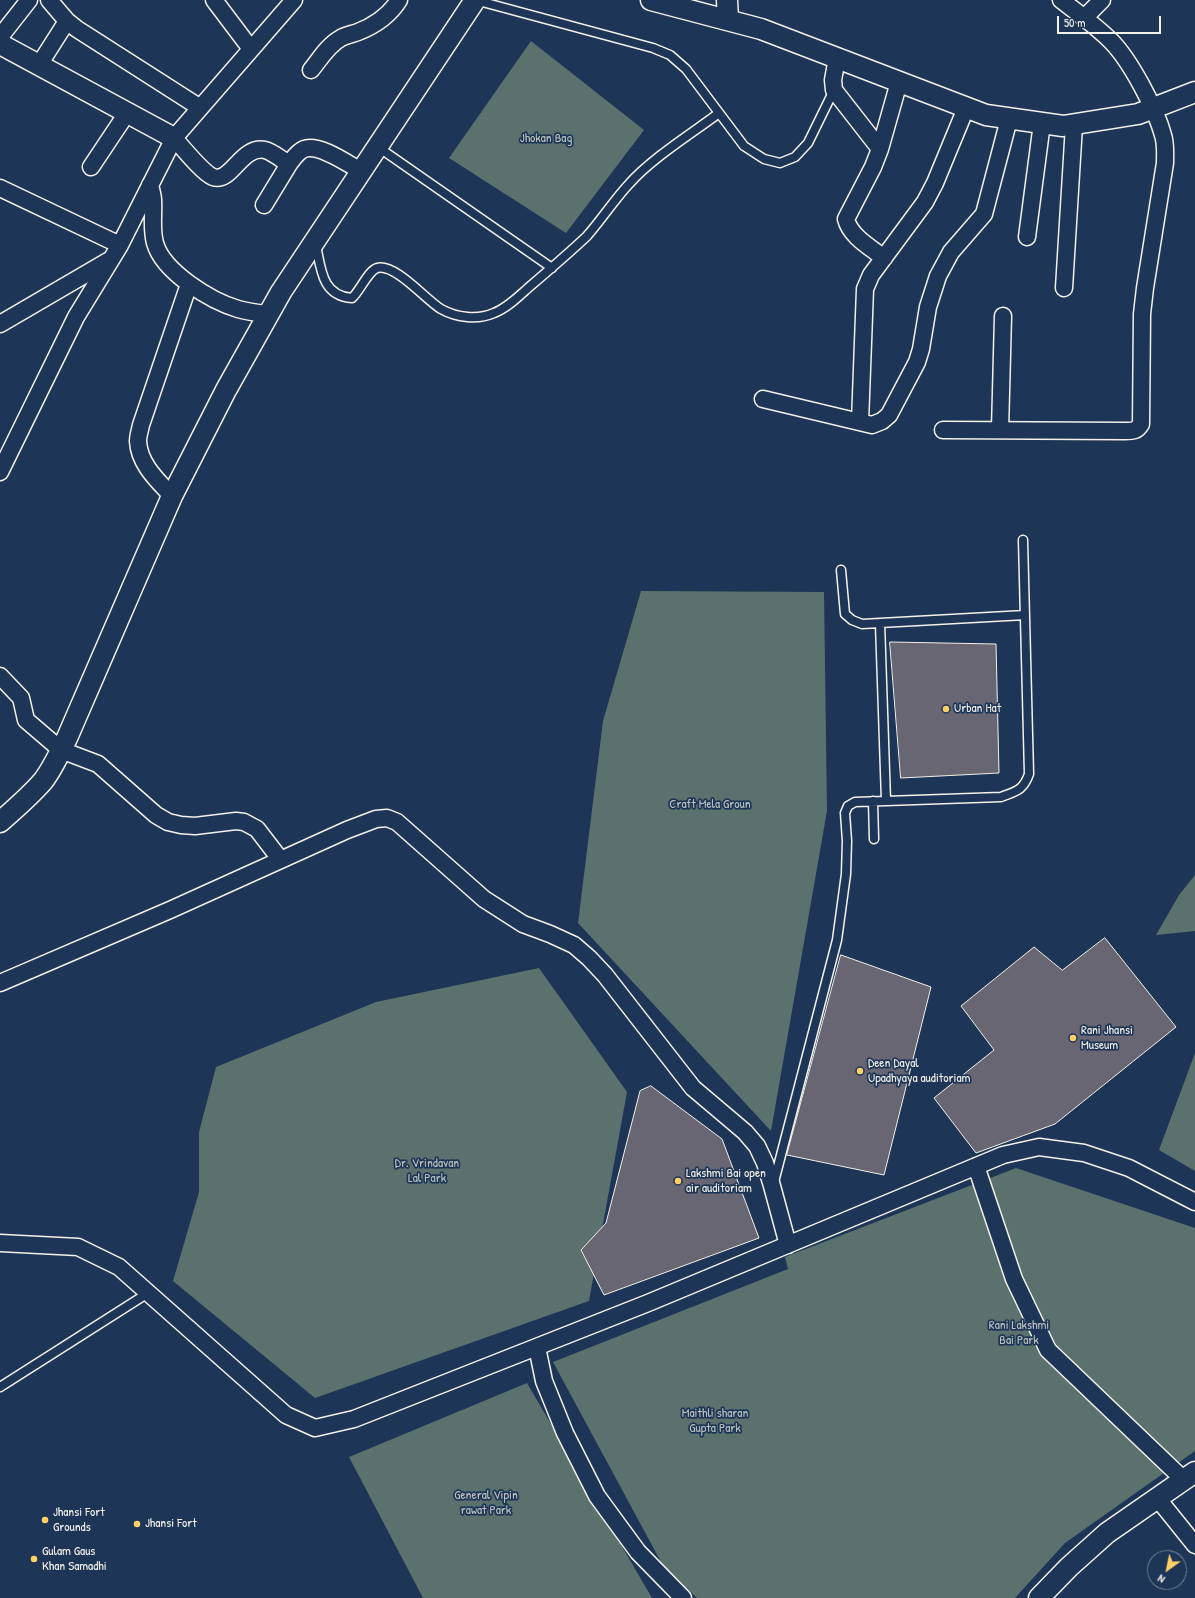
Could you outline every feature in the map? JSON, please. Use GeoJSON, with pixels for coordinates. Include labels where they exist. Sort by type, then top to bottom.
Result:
{"type":"FeatureCollection","features":[{"type":"Feature","properties":{"kind":"street"},"geometry":{"type":"LineString","coordinates":[[0,37],[29,0]]}},
{"type":"Feature","properties":{"kind":"street"},"geometry":{"type":"LineString","coordinates":[[49,0],[67,21],[94,40],[200,107]]}},
{"type":"Feature","properties":{"kind":"street"},"geometry":{"type":"LineString","coordinates":[[214,0],[251,49]]}},
{"type":"Feature","properties":{"kind":"street"},"geometry":{"type":"LineString","coordinates":[[0,472],[76,317],[120,245],[174,138],[294,0]]}},
{"type":"Feature","properties":{"kind":"street"},"geometry":{"type":"LineString","coordinates":[[311,70],[333,44],[341,38],[371,27],[380,22],[399,0]]}},
{"type":"Feature","properties":{"kind":"street"},"geometry":{"type":"LineString","coordinates":[[0,822],[27,798],[43,781],[61,750],[172,496],[226,390],[268,314],[315,240],[475,0]]}},
{"type":"Feature","properties":{"kind":"street"},"geometry":{"type":"LineString","coordinates":[[651,0],[761,29],[986,116],[1063,126],[1074,125],[1138,114],[1195,92]]}},
{"type":"Feature","properties":{"kind":"street"},"geometry":{"type":"LineString","coordinates":[[727,0],[728,20]]}},
{"type":"Feature","properties":{"kind":"street"},"geometry":{"type":"LineString","coordinates":[[943,430],[1134,431],[1141,424],[1143,308],[1166,148],[1153,108],[1127,61],[1112,42],[1061,0]]}},
{"type":"Feature","properties":{"kind":"street"},"geometry":{"type":"LineString","coordinates":[[1084,18],[1102,0]]}},
{"type":"Feature","properties":{"kind":"street"},"geometry":{"type":"LineString","coordinates":[[39,65],[67,21]]}},
{"type":"Feature","properties":{"kind":"street"},"geometry":{"type":"LineString","coordinates":[[0,44],[174,138],[207,174],[214,178],[222,177],[248,153],[257,150],[266,150],[289,164]]}},
{"type":"Feature","properties":{"kind":"street"},"geometry":{"type":"LineString","coordinates":[[836,58],[833,80],[834,90],[880,149]]}},
{"type":"Feature","properties":{"kind":"street"},"geometry":{"type":"LineString","coordinates":[[884,258],[853,233],[848,226],[846,218],[873,167],[880,149],[899,82]]}},
{"type":"Feature","properties":{"kind":"street"},"geometry":{"type":"LineString","coordinates":[[860,422],[866,289],[871,275],[925,202],[935,183],[966,108]]}},
{"type":"Feature","properties":{"kind":"street"},"geometry":{"type":"LineString","coordinates":[[91,167],[127,113]]}},
{"type":"Feature","properties":{"kind":"street"},"geometry":{"type":"LineString","coordinates":[[763,399],[872,425],[882,421],[889,415],[917,362],[921,349],[928,308],[938,276],[951,252],[984,214],[1009,119]]}},
{"type":"Feature","properties":{"kind":"street"},"geometry":{"type":"LineString","coordinates":[[1027,237],[1042,123]]}},
{"type":"Feature","properties":{"kind":"street"},"geometry":{"type":"LineString","coordinates":[[1064,288],[1074,125]]}},
{"type":"Feature","properties":{"kind":"street"},"geometry":{"type":"LineString","coordinates":[[264,205],[289,164],[297,154],[304,149],[320,149],[361,171]]}},
{"type":"Feature","properties":{"kind":"street"},"geometry":{"type":"LineString","coordinates":[[150,185],[153,200],[152,230],[156,244],[164,259],[189,284],[225,305],[240,310],[268,314]]}},
{"type":"Feature","properties":{"kind":"street"},"geometry":{"type":"LineString","coordinates":[[0,188],[120,245]]}},
{"type":"Feature","properties":{"kind":"street"},"geometry":{"type":"LineString","coordinates":[[0,324],[110,260]]}},
{"type":"Feature","properties":{"kind":"street"},"geometry":{"type":"LineString","coordinates":[[172,496],[151,474],[140,453],[138,440],[140,425],[189,284]]}},
{"type":"Feature","properties":{"kind":"street"},"geometry":{"type":"LineString","coordinates":[[1000,430],[1003,316]]}},
{"type":"Feature","properties":{"kind":"street"},"geometry":{"type":"LineString","coordinates":[[0,676],[21,698],[26,720],[61,750],[98,764],[156,815],[168,822],[182,825],[195,826],[236,821],[244,822],[256,829],[280,859]]}},
{"type":"Feature","properties":{"kind":"street"},"geometry":{"type":"LineString","coordinates":[[0,983],[170,910],[347,830],[376,819],[387,818],[397,822],[484,899],[523,924],[574,945],[605,974],[693,1088],[745,1132],[757,1146],[772,1186],[788,1245]]}},
{"type":"Feature","properties":{"kind":"street"},"geometry":{"type":"LineString","coordinates":[[0,1243],[78,1247],[119,1267],[286,1415],[316,1428],[354,1420],[648,1303],[1003,1155],[1039,1147],[1084,1152],[1129,1168],[1195,1202]]}},
{"type":"Feature","properties":{"kind":"street"},"geometry":{"type":"LineString","coordinates":[[976,1166],[1014,1279],[1048,1350],[1191,1480],[1115,1542],[1077,1575],[1055,1598]]}},
{"type":"Feature","properties":{"kind":"street"},"geometry":{"type":"LineString","coordinates":[[536,1347],[544,1381],[565,1434],[597,1496],[638,1552],[683,1598]]}},
{"type":"Feature","properties":{"kind":"street"},"geometry":{"type":"LineString","coordinates":[[1161,1503],[1195,1545]]}},
{"type":"Feature","properties":{"kind":"street"},"geometry":{"type":"LineString","coordinates":[[1039,1598],[1069,1567],[1107,1534],[1161,1503]]}},
{"type":"Feature","properties":{"kind":"lane"},"geometry":{"type":"LineString","coordinates":[[475,0],[653,48],[670,55],[686,69],[744,146],[764,159],[780,163],[794,157],[808,143],[834,90]]}},
{"type":"Feature","properties":{"kind":"lane"},"geometry":{"type":"LineString","coordinates":[[315,240],[324,278],[332,291],[341,297],[352,298],[375,268],[384,267],[394,272],[441,309],[459,316],[476,318],[494,313],[507,306],[588,235],[629,183],[646,167],[720,113]]}},
{"type":"Feature","properties":{"kind":"lane"},"geometry":{"type":"LineString","coordinates":[[378,146],[552,268]]}},
{"type":"Feature","properties":{"kind":"lane"},"geometry":{"type":"LineString","coordinates":[[772,1186],[837,940],[846,874],[847,842],[845,813],[848,806],[855,802],[1001,797],[1015,791],[1025,784],[1028,774],[1023,540]]}},
{"type":"Feature","properties":{"kind":"lane"},"geometry":{"type":"LineString","coordinates":[[841,570],[845,614],[852,620],[862,624],[1025,615]]}},
{"type":"Feature","properties":{"kind":"lane"},"geometry":{"type":"LineString","coordinates":[[880,623],[886,801]]}},
{"type":"Feature","properties":{"kind":"lane"},"geometry":{"type":"LineString","coordinates":[[873,801],[874,839]]}},
{"type":"Feature","properties":{"kind":"lane"},"geometry":{"type":"LineString","coordinates":[[0,1387],[148,1293]]}},
{"type":"Feature","properties":{"kind":"green space","name":"Jhokan Bag"},"geometry":{"type":"Polygon","coordinates":[[[531,41],[644,130],[566,233],[449,158],[531,41]]]}},
{"type":"Feature","properties":{"kind":"green space","name":"Craft Mela Groun"},"geometry":{"type":"Polygon","coordinates":[[[641,591],[824,592],[827,811],[771,1131],[578,923],[603,721],[641,591]]]}},
{"type":"Feature","properties":{"kind":"green space"},"geometry":{"type":"Polygon","coordinates":[[[1195,875],[1195,931],[1156,935],[1179,895],[1195,875]]]}},
{"type":"Feature","properties":{"kind":"green space","name":"Dr. Vrindavan Lal Park"},"geometry":{"type":"Polygon","coordinates":[[[539,968],[627,1092],[589,1301],[315,1398],[173,1281],[199,1192],[199,1132],[216,1067],[376,1002],[539,968]]]}},
{"type":"Feature","properties":{"kind":"green space"},"geometry":{"type":"Polygon","coordinates":[[[1195,1053],[1195,1171],[1159,1150],[1195,1053]]]}},
{"type":"Feature","properties":{"kind":"green space"},"geometry":{"type":"Polygon","coordinates":[[[1016,1168],[1195,1228],[1195,1451],[1065,1543],[1015,1598],[697,1598],[661,1562],[553,1362],[788,1269],[785,1257],[1016,1168]]]}},
{"type":"Feature","properties":{"kind":"green space","name":"General Vipin rawat Park"},"geometry":{"type":"Polygon","coordinates":[[[527,1383],[652,1598],[423,1598],[349,1457],[527,1383]]]}},
{"type":"Feature","properties":{"kind":"building","name":"Urban Hat"},"geometry":{"type":"Polygon","coordinates":[[[890,642],[996,644],[999,773],[901,778],[890,642]]]}},
{"type":"Feature","properties":{"kind":"building","name":"Rani Jhansi Museum"},"geometry":{"type":"Polygon","coordinates":[[[1105,938],[1176,1027],[1055,1124],[976,1153],[934,1098],[994,1050],[961,1006],[1034,947],[1062,970],[1105,938]]]}},
{"type":"Feature","properties":{"kind":"building","name":"Deen Dayal Upadhyaya auditoriam"},"geometry":{"type":"Polygon","coordinates":[[[841,955],[931,987],[884,1175],[787,1155],[841,955]]]}},
{"type":"Feature","properties":{"kind":"building","name":"Lakshmi Bai open air auditoriam"},"geometry":{"type":"Polygon","coordinates":[[[651,1086],[722,1139],[759,1238],[604,1295],[581,1250],[606,1223],[640,1091],[651,1086]]]}},
{"type":"Feature","properties":{"kind":"place","name":"Urban Hat"},"geometry":{"type":"Point","coordinates":[946,709]}},
{"type":"Feature","properties":{"kind":"place","name":"Rani Jhansi Museum"},"geometry":{"type":"Point","coordinates":[1073,1038]}},
{"type":"Feature","properties":{"kind":"place","name":"Deen Dayal Upadhyaya auditoriam"},"geometry":{"type":"Point","coordinates":[860,1071]}},
{"type":"Feature","properties":{"kind":"place","name":"Lakshmi Bai open air auditoriam"},"geometry":{"type":"Point","coordinates":[678,1181]}},
{"type":"Feature","properties":{"kind":"place","name":"Jhansi Fort Grounds"},"geometry":{"type":"Point","coordinates":[45,1520]}},
{"type":"Feature","properties":{"kind":"place","name":"Jhansi Fort"},"geometry":{"type":"Point","coordinates":[137,1524]}},
{"type":"Feature","properties":{"kind":"place","name":"Gulam Gaus Khan Samadhi"},"geometry":{"type":"Point","coordinates":[34,1559]}},
{"type":"Feature","properties":{"kind":"park label","name":"Rani Lakshmi Bai Park"},"geometry":{"type":"Point","coordinates":[1019,1334]}},
{"type":"Feature","properties":{"kind":"park label","name":"Maithli sharan Gupta Park"},"geometry":{"type":"Point","coordinates":[715,1422]}}]}
